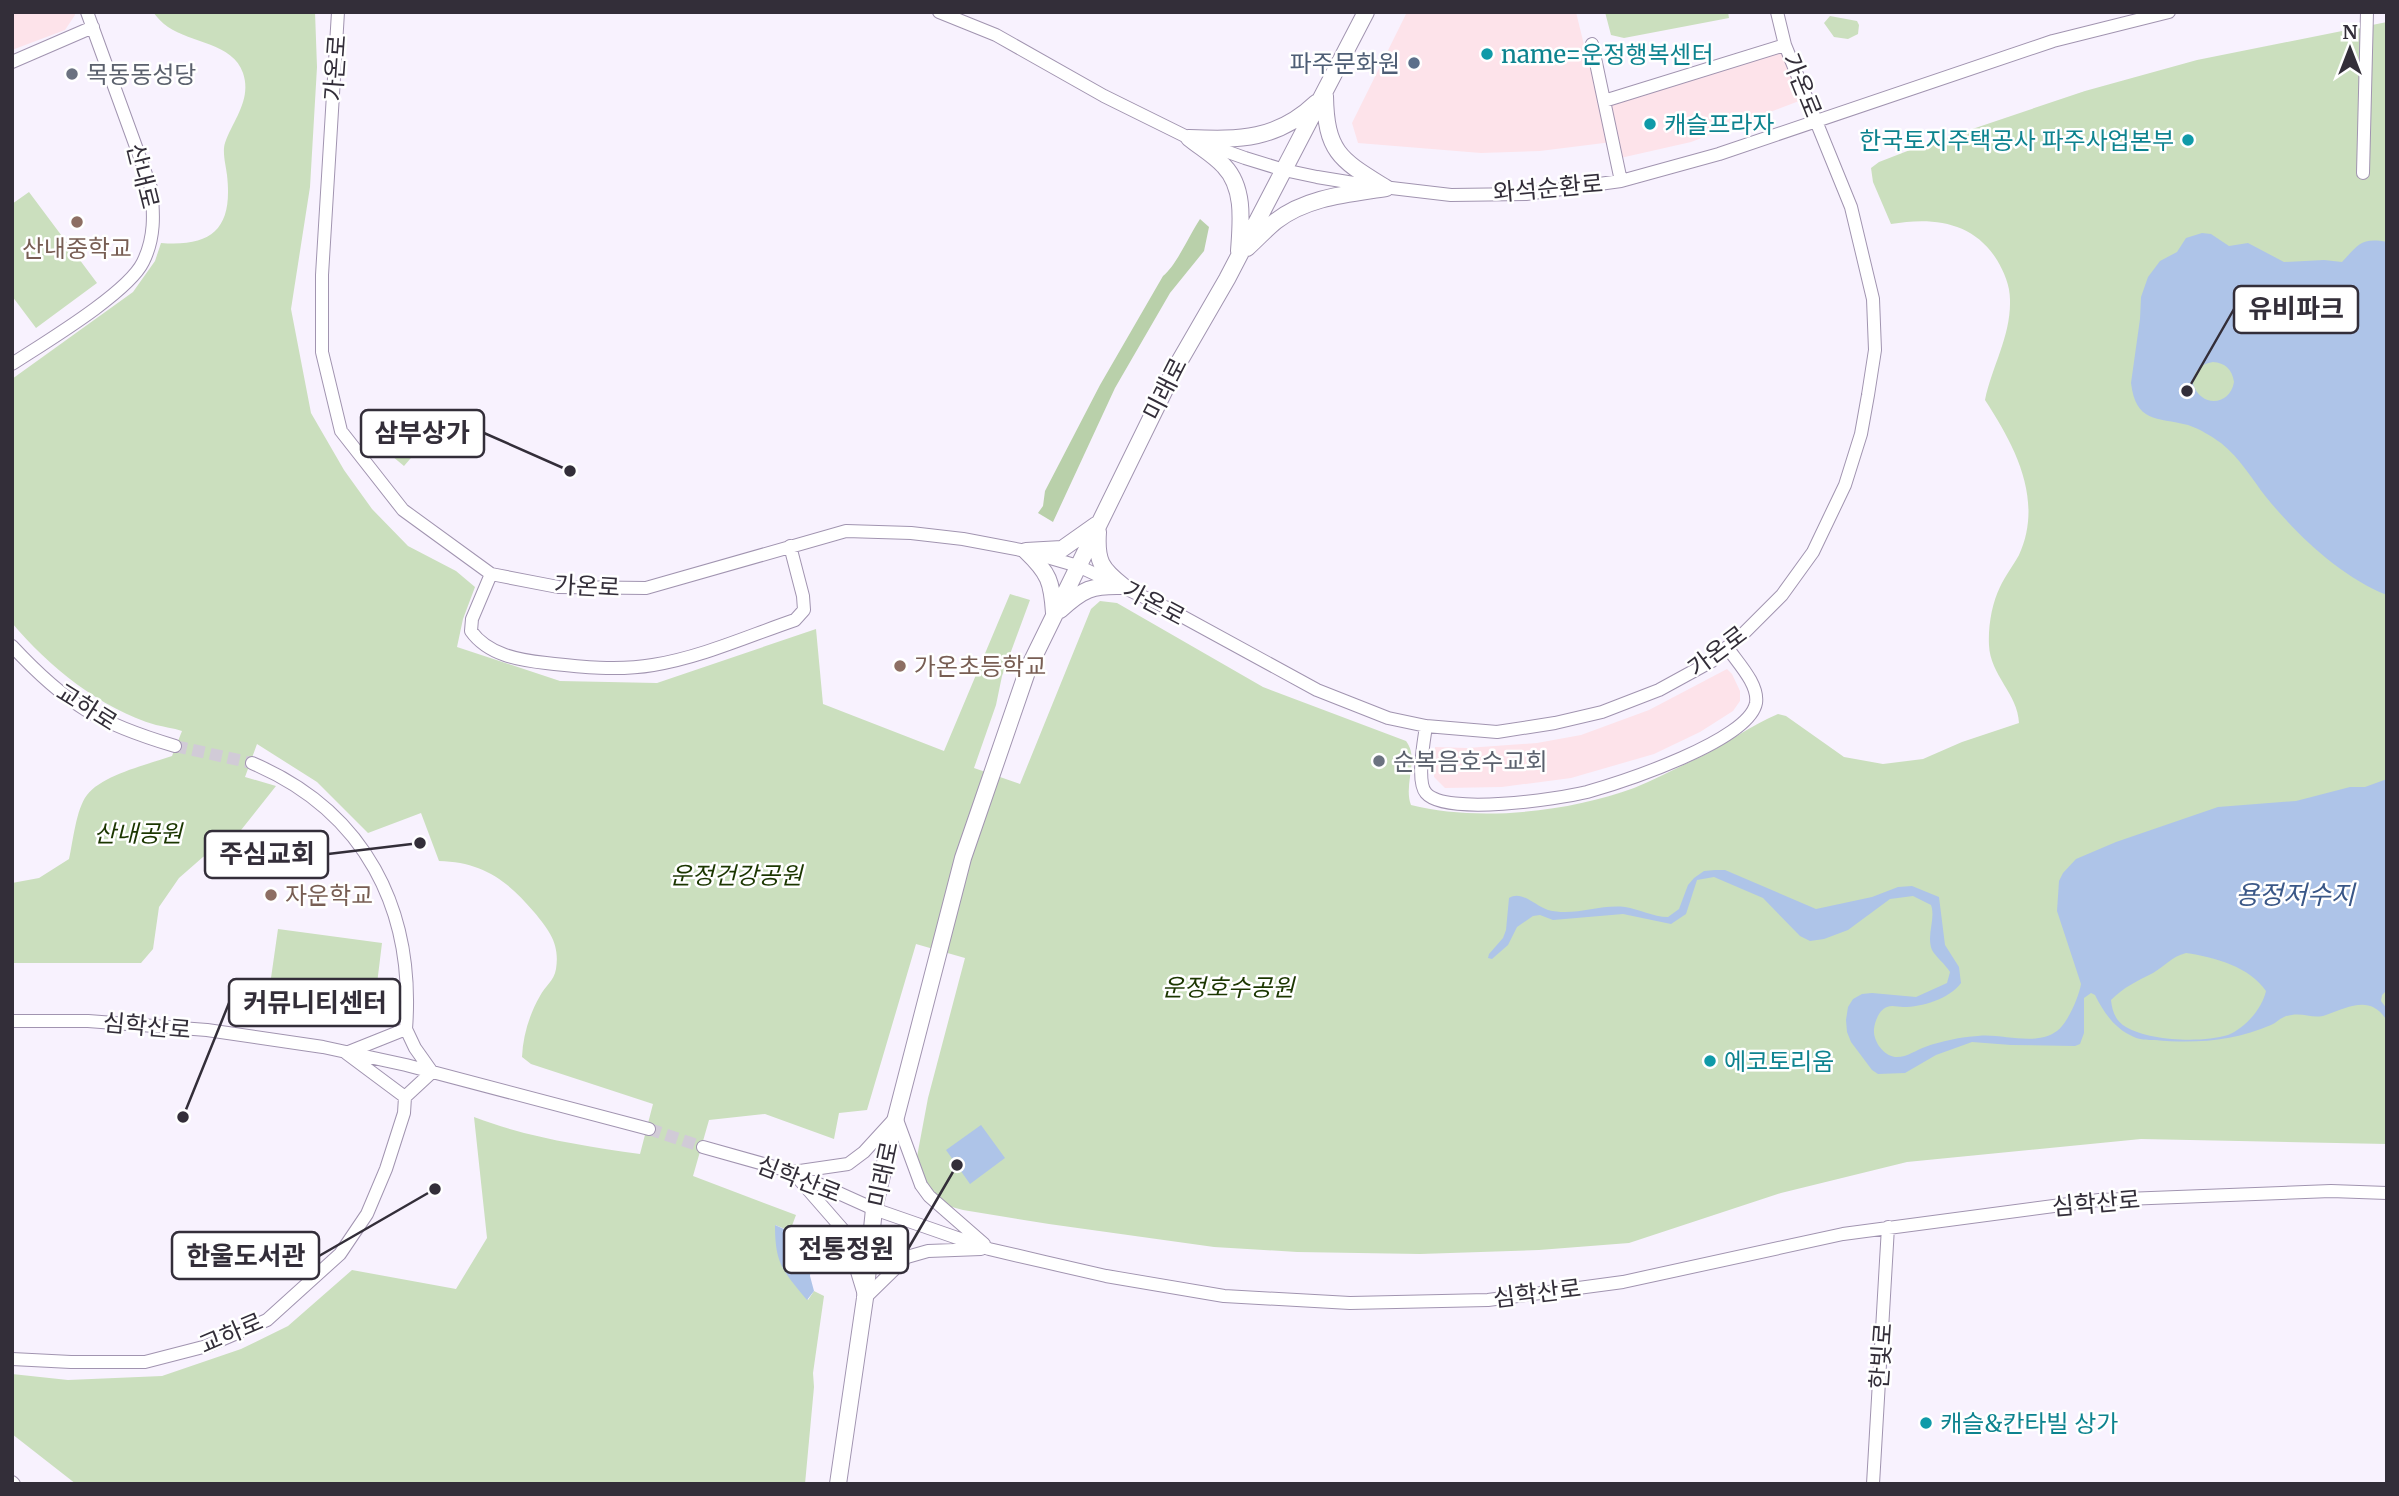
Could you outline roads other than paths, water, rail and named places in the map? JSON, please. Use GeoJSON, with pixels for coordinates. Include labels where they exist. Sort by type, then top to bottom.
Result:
{"type":"FeatureCollection","features":[{"type":"Feature","properties":{"kind":"main road","name":"미래로"},"geometry":{"type":"LineString","coordinates":[[838,1484],[865,1298],[874,1209],[895,1117],[963,858],[1028,669],[1175,369],[1239,255],[1366,12]]}},
{"type":"Feature","properties":{"kind":"main road"},"geometry":{"type":"LineString","coordinates":[[1189,138],[1230,139],[1273,132],[1305,113],[1325,94]]}},
{"type":"Feature","properties":{"kind":"main road"},"geometry":{"type":"LineString","coordinates":[[1325,94],[1325,121],[1334,149],[1351,166],[1386,188]]}},
{"type":"Feature","properties":{"kind":"main road"},"geometry":{"type":"LineString","coordinates":[[1189,138],[1224,166],[1237,187],[1241,217],[1239,255]]}},
{"type":"Feature","properties":{"kind":"main road"},"geometry":{"type":"LineString","coordinates":[[1239,255],[1277,220],[1302,206],[1332,197],[1386,188]]}},
{"type":"Feature","properties":{"kind":"main road"},"geometry":{"type":"LineString","coordinates":[[1026,551],[1062,549],[1098,523]]}},
{"type":"Feature","properties":{"kind":"main road"},"geometry":{"type":"LineString","coordinates":[[1098,523],[1097,548],[1100,562],[1107,573],[1123,586]]}},
{"type":"Feature","properties":{"kind":"main road"},"geometry":{"type":"LineString","coordinates":[[1026,551],[1048,574],[1054,616]]}},
{"type":"Feature","properties":{"kind":"main road"},"geometry":{"type":"LineString","coordinates":[[1054,616],[1088,588],[1101,585],[1123,586]]}},
{"type":"Feature","properties":{"kind":"street","name":"산내로"},"geometry":{"type":"LineString","coordinates":[[12,364],[118,291],[142,264],[152,237],[154,214],[150,188],[87,12]]}},
{"type":"Feature","properties":{"kind":"street","name":"가온로"},"geometry":{"type":"LineString","coordinates":[[338,12],[322,275],[322,352],[341,431],[403,510],[492,574],[558,587],[646,588],[846,531],[963,539],[1026,551],[1078,566],[1123,586],[1317,690],[1388,718],[1426,726],[1497,732],[1602,712],[1659,690],[1712,661],[1782,595],[1813,552],[1845,485],[1861,434],[1875,350],[1873,299],[1851,207],[1786,45],[1777,12]]}},
{"type":"Feature","properties":{"kind":"street","name":"와석순환로"},"geometry":{"type":"LineString","coordinates":[[939,12],[996,36],[1104,96],[1189,138],[1284,170],[1386,188],[1451,195],[1526,194],[1621,181],[1719,154],[2053,41],[2169,12]]}},
{"type":"Feature","properties":{"kind":"street"},"geometry":{"type":"LineString","coordinates":[[2363,173],[2367,12]]}},
{"type":"Feature","properties":{"kind":"street"},"geometry":{"type":"LineString","coordinates":[[12,62],[93,27]]}},
{"type":"Feature","properties":{"kind":"street"},"geometry":{"type":"LineString","coordinates":[[1592,44],[1621,181]]}},
{"type":"Feature","properties":{"kind":"street"},"geometry":{"type":"LineString","coordinates":[[1604,101],[1786,45]]}},
{"type":"Feature","properties":{"kind":"street"},"geometry":{"type":"LineString","coordinates":[[492,574],[472,619],[471,631],[488,649],[527,661],[591,668],[651,666],[702,654],[795,620],[804,610],[790,546]]}},
{"type":"Feature","properties":{"kind":"street","name":"교하로"},"geometry":{"type":"LineString","coordinates":[[12,646],[39,675],[87,713],[126,731],[175,746]]}},
{"type":"Feature","properties":{"kind":"street"},"geometry":{"type":"LineString","coordinates":[[1426,726],[1421,780],[1426,793],[1434,800],[1469,805],[1491,804],[1584,792],[1668,765],[1728,734],[1750,717],[1756,703],[1756,694],[1751,682],[1727,648]]}},
{"type":"Feature","properties":{"kind":"street"},"geometry":{"type":"LineString","coordinates":[[251,763],[279,774],[333,814],[358,843],[378,875],[394,911],[403,942],[408,1004],[406,1029],[415,1048],[432,1072],[405,1097],[346,1053]]}},
{"type":"Feature","properties":{"kind":"street","name":"심학산로"},"geometry":{"type":"LineString","coordinates":[[12,1021],[88,1021],[207,1030],[323,1047],[432,1072],[649,1129]]}},
{"type":"Feature","properties":{"kind":"street"},"geometry":{"type":"LineString","coordinates":[[346,1053],[406,1029]]}},
{"type":"Feature","properties":{"kind":"street","name":"교하로"},"geometry":{"type":"LineString","coordinates":[[12,1359],[145,1362],[207,1346],[267,1320],[340,1254],[368,1214],[404,1113],[405,1097]]}},
{"type":"Feature","properties":{"kind":"street"},"geometry":{"type":"LineString","coordinates":[[792,1172],[848,1164],[864,1152],[895,1117],[920,1185],[989,1249]]}},
{"type":"Feature","properties":{"kind":"street","name":"심학산로"},"geometry":{"type":"LineString","coordinates":[[703,1147],[792,1172],[874,1209],[989,1249],[1106,1276],[1224,1296],[1286,1301],[1419,1303],[1488,1300],[1623,1282],[1843,1234],[2099,1200],[2331,1191],[2387,1193]]}},
{"type":"Feature","properties":{"kind":"street"},"geometry":{"type":"LineString","coordinates":[[792,1172],[845,1232],[865,1298],[907,1257],[917,1253],[989,1249]]}},
{"type":"Feature","properties":{"kind":"street","name":"한빛로"},"geometry":{"type":"LineString","coordinates":[[1872,1484],[1888,1227]]}},
{"type":"Feature","properties":{"kind":"water"},"geometry":{"type":"Polygon","coordinates":[[[2202,233],[2211,234],[2229,246],[2248,243],[2284,262],[2342,262],[2361,244],[2371,241],[2387,242],[2387,595],[2353,577],[2321,554],[2278,511],[2240,462],[2221,443],[2188,425],[2149,416],[2138,405],[2131,383],[2141,297],[2148,277],[2160,261],[2177,252],[2186,238],[2202,233]],[[2208,363],[2201,367],[2193,380],[2197,392],[2208,400],[2221,400],[2227,396],[2234,382],[2230,370],[2217,363],[2208,363]]]}},
{"type":"Feature","properties":{"kind":"water","name":"용정저수지"},"geometry":{"type":"Polygon","coordinates":[[[2387,779],[2387,990],[2381,1001],[2387,1009],[2387,1021],[2374,1008],[2359,1005],[2321,1016],[2290,1015],[2271,1025],[2229,1038],[2185,1042],[2144,1040],[2127,1034],[2116,1025],[2091,993],[2084,998],[2084,1033],[2080,1044],[2075,1046],[1972,1042],[1936,1055],[1905,1073],[1878,1074],[1851,1042],[1847,1032],[1848,1007],[1853,999],[1862,994],[1916,997],[1947,983],[1950,972],[1930,944],[1931,905],[1913,896],[1890,899],[1848,930],[1810,941],[1800,936],[1763,898],[1714,877],[1697,880],[1686,914],[1671,924],[1623,914],[1553,920],[1540,915],[1533,916],[1517,927],[1508,945],[1492,959],[1488,958],[1503,938],[1509,898],[1514,896],[1524,897],[1543,908],[1558,912],[1625,907],[1668,917],[1679,909],[1688,885],[1704,871],[1725,870],[1816,909],[1872,897],[1898,887],[1912,886],[1939,897],[1945,945],[1959,967],[1961,983],[1950,994],[1935,1001],[1918,1006],[1884,1008],[1874,1029],[1880,1047],[1891,1056],[1899,1057],[1965,1037],[2039,1038],[2057,1031],[2065,1023],[2081,984],[2057,911],[2059,881],[2076,859],[2116,842],[2218,807],[2296,801],[2350,787],[2365,787],[2387,779]],[[2186,953],[2176,957],[2116,995],[2111,1000],[2119,1022],[2136,1032],[2162,1038],[2190,1040],[2228,1035],[2246,1023],[2257,1011],[2266,991],[2241,969],[2186,953]]]}},
{"type":"Feature","properties":{"kind":"water"},"geometry":{"type":"Polygon","coordinates":[[[981,1125],[1005,1158],[970,1184],[946,1150],[981,1125]]]}},
{"type":"Feature","properties":{"kind":"water"},"geometry":{"type":"Polygon","coordinates":[[[775,1225],[795,1234],[799,1251],[811,1267],[810,1276],[814,1291],[807,1300],[782,1266],[775,1225]]]}},
{"type":"Feature","properties":{"kind":"tunnel"},"geometry":{"type":"LineString","coordinates":[[175,746],[252,763]]}},
{"type":"Feature","properties":{"kind":"tunnel"},"geometry":{"type":"LineString","coordinates":[[649,1129],[703,1147]]}},
{"type":"Feature","properties":{"kind":"place","name":"name=운정행복센터"},"geometry":{"type":"Point","coordinates":[1487,54]}},
{"type":"Feature","properties":{"kind":"place","name":"파주문화원"},"geometry":{"type":"Point","coordinates":[1414,63]}},
{"type":"Feature","properties":{"kind":"place","name":"목동동성당"},"geometry":{"type":"Point","coordinates":[72,74]}},
{"type":"Feature","properties":{"kind":"place","name":"캐슬프라자"},"geometry":{"type":"Point","coordinates":[1650,124]}},
{"type":"Feature","properties":{"kind":"place","name":"한국토지주택공사 파주사업본부"},"geometry":{"type":"Point","coordinates":[2188,140]}},
{"type":"Feature","properties":{"kind":"place","name":"산내중학교"},"geometry":{"type":"Point","coordinates":[77,222]}},
{"type":"Feature","properties":{"kind":"place","name":"유비파크"},"geometry":{"type":"Point","coordinates":[2187,391]}},
{"type":"Feature","properties":{"kind":"place","name":"삼부상가"},"geometry":{"type":"Point","coordinates":[570,471]}},
{"type":"Feature","properties":{"kind":"place","name":"가온초등학교"},"geometry":{"type":"Point","coordinates":[900,666]}},
{"type":"Feature","properties":{"kind":"place","name":"순복음호수교회"},"geometry":{"type":"Point","coordinates":[1379,761]}},
{"type":"Feature","properties":{"kind":"place","name":"주심교회"},"geometry":{"type":"Point","coordinates":[420,843]}},
{"type":"Feature","properties":{"kind":"place","name":"자운학교"},"geometry":{"type":"Point","coordinates":[271,895]}},
{"type":"Feature","properties":{"kind":"place","name":"에코토리움"},"geometry":{"type":"Point","coordinates":[1710,1061]}},
{"type":"Feature","properties":{"kind":"place","name":"커뮤니티센터"},"geometry":{"type":"Point","coordinates":[183,1117]}},
{"type":"Feature","properties":{"kind":"place","name":"전통정원"},"geometry":{"type":"Point","coordinates":[957,1165]}},
{"type":"Feature","properties":{"kind":"place","name":"한울도서관"},"geometry":{"type":"Point","coordinates":[435,1189]}},
{"type":"Feature","properties":{"kind":"place","name":"캐슬&칸타빌 상가"},"geometry":{"type":"Point","coordinates":[1926,1423]}},
{"type":"Feature","properties":{"kind":"park label","name":"산내공원"},"geometry":{"type":"Point","coordinates":[138,833]}},
{"type":"Feature","properties":{"kind":"park label","name":"운정건강공원"},"geometry":{"type":"Point","coordinates":[736,875]}},
{"type":"Feature","properties":{"kind":"park label","name":"운정호수공원"},"geometry":{"type":"Point","coordinates":[1228,987]}}]}
